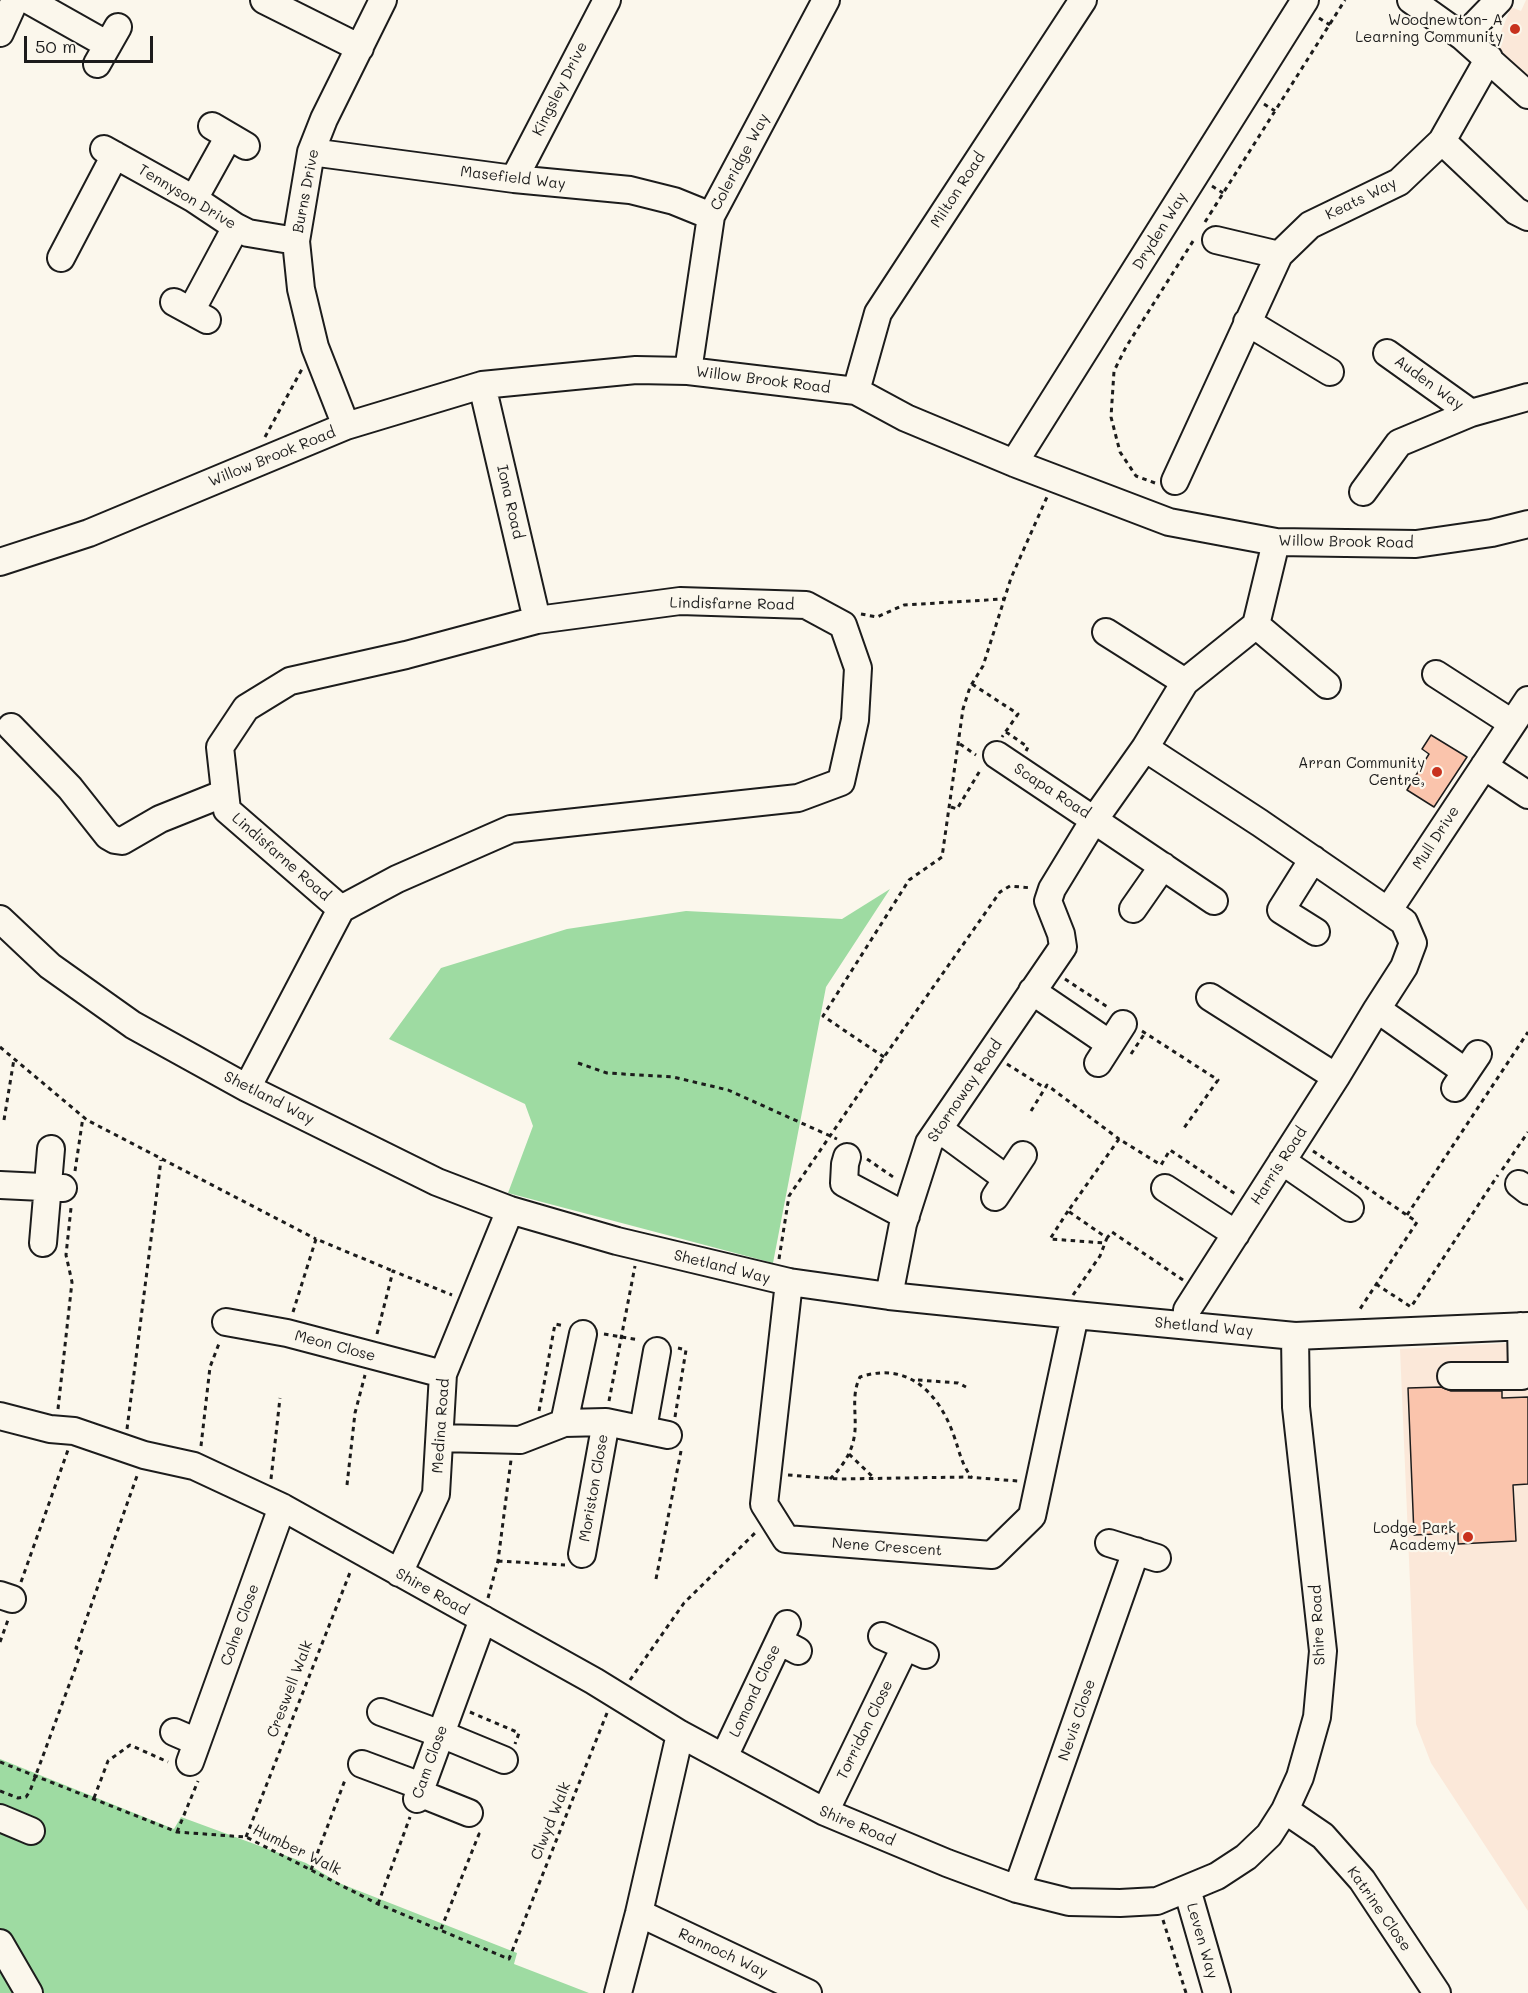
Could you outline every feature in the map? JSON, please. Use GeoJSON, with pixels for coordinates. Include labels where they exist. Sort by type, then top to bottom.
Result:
{"type":"FeatureCollection","features":[{"type":"Feature","properties":{"kind":"street"},"geometry":{"type":"LineString","coordinates":[[0,33],[15,0]]}},
{"type":"Feature","properties":{"kind":"street"},"geometry":{"type":"LineString","coordinates":[[28,0],[108,45]]}},
{"type":"Feature","properties":{"kind":"street"},"geometry":{"type":"LineString","coordinates":[[264,0],[360,48]]}},
{"type":"Feature","properties":{"kind":"street","name":"Burns Drive"},"geometry":{"type":"LineString","coordinates":[[346,426],[315,347],[301,289],[296,241],[311,152],[324,119],[383,0]]}},
{"type":"Feature","properties":{"kind":"street","name":"Kingsley Drive"},"geometry":{"type":"LineString","coordinates":[[514,178],[607,0]]}},
{"type":"Feature","properties":{"kind":"street","name":"Coleridge Way"},"geometry":{"type":"LineString","coordinates":[[688,372],[711,216],[826,0]]}},
{"type":"Feature","properties":{"kind":"street","name":"Milton Road"},"geometry":{"type":"LineString","coordinates":[[856,391],[878,313],[1083,0]]}},
{"type":"Feature","properties":{"kind":"street","name":"Dryden Way"},"geometry":{"type":"LineString","coordinates":[[1014,463],[1305,0]]}},
{"type":"Feature","properties":{"kind":"street"},"geometry":{"type":"LineString","coordinates":[[1412,0],[1489,58],[1528,95]]}},
{"type":"Feature","properties":{"kind":"street"},"geometry":{"type":"LineString","coordinates":[[1463,37],[1499,0]]}},
{"type":"Feature","properties":{"kind":"street","name":"Keats Way"},"geometry":{"type":"LineString","coordinates":[[1175,481],[1246,322],[1279,255],[1310,225],[1399,182],[1442,141],[1489,58]]}},
{"type":"Feature","properties":{"kind":"street"},"geometry":{"type":"LineString","coordinates":[[194,198],[229,136]]}},
{"type":"Feature","properties":{"kind":"street"},"geometry":{"type":"LineString","coordinates":[[1442,141],[1516,211],[1528,217]]}},
{"type":"Feature","properties":{"kind":"street","name":"Tennyson Drive"},"geometry":{"type":"LineString","coordinates":[[72,250],[110,152],[194,198],[236,227],[248,232],[296,241]]}},
{"type":"Feature","properties":{"kind":"street","name":"Masefield Way"},"geometry":{"type":"LineString","coordinates":[[311,152],[514,178],[630,190],[674,201],[711,216]]}},
{"type":"Feature","properties":{"kind":"street"},"geometry":{"type":"LineString","coordinates":[[191,311],[236,227]]}},
{"type":"Feature","properties":{"kind":"street"},"geometry":{"type":"LineString","coordinates":[[1206,232],[1279,255]]}},
{"type":"Feature","properties":{"kind":"street"},"geometry":{"type":"LineString","coordinates":[[1246,322],[1330,372]]}},
{"type":"Feature","properties":{"kind":"street","name":"Auden Way"},"geometry":{"type":"LineString","coordinates":[[1387,353],[1471,413]]}},
{"type":"Feature","properties":{"kind":"street","name":"Willow Brook Road"},"geometry":{"type":"LineString","coordinates":[[0,562],[89,533],[346,426],[482,385],[636,370],[688,372],[856,391],[906,418],[1014,463],[1169,522],[1276,542],[1416,544],[1492,533],[1528,524]]}},
{"type":"Feature","properties":{"kind":"street","name":"Iona Road"},"geometry":{"type":"LineString","coordinates":[[482,385],[537,620]]}},
{"type":"Feature","properties":{"kind":"street","name":"Auden Way"},"geometry":{"type":"LineString","coordinates":[[1363,492],[1399,443],[1471,413],[1528,397]]}},
{"type":"Feature","properties":{"kind":"street"},"geometry":{"type":"LineString","coordinates":[[1276,542],[1256,625],[1327,685]]}},
{"type":"Feature","properties":{"kind":"street","name":"Lindisfarne Road"},"geometry":{"type":"LineString","coordinates":[[247,1088],[341,909],[397,879],[512,829],[798,798],[841,782],[855,720],[858,668],[843,625],[806,605],[680,601],[537,620],[406,655],[290,681],[246,708],[220,747],[226,810],[341,909]]}},
{"type":"Feature","properties":{"kind":"street","name":"Scapa Road"},"geometry":{"type":"LineString","coordinates":[[1001,752],[1094,819],[1145,748],[1185,682],[1256,625]]}},
{"type":"Feature","properties":{"kind":"street"},"geometry":{"type":"LineString","coordinates":[[1106,632],[1185,682]]}},
{"type":"Feature","properties":{"kind":"street"},"geometry":{"type":"LineString","coordinates":[[1436,674],[1512,723]]}},
{"type":"Feature","properties":{"kind":"street","name":"Mull Drive"},"geometry":{"type":"LineString","coordinates":[[1388,911],[1528,700]]}},
{"type":"Feature","properties":{"kind":"street"},"geometry":{"type":"LineString","coordinates":[[10,727],[70,788],[108,836],[115,840],[122,841],[160,819],[225,793]]}},
{"type":"Feature","properties":{"kind":"street","name":"Harris Road"},"geometry":{"type":"LineString","coordinates":[[1145,748],[1260,823],[1404,922],[1413,943],[1404,967],[1187,1310],[1186,1324]]}},
{"type":"Feature","properties":{"kind":"street"},"geometry":{"type":"LineString","coordinates":[[1484,766],[1528,795]]}},
{"type":"Feature","properties":{"kind":"street"},"geometry":{"type":"LineString","coordinates":[[1052,890],[1094,819],[1214,901]]}},
{"type":"Feature","properties":{"kind":"street"},"geometry":{"type":"LineString","coordinates":[[1313,859],[1281,910],[1316,932]]}},
{"type":"Feature","properties":{"kind":"street"},"geometry":{"type":"LineString","coordinates":[[1133,909],[1163,866]]}},
{"type":"Feature","properties":{"kind":"street","name":"Stornoway Road"},"geometry":{"type":"LineString","coordinates":[[889,1296],[912,1191],[929,1143],[1063,947],[1061,934],[1048,901],[1052,890]]}},
{"type":"Feature","properties":{"kind":"street","name":"Shetland Way"},"geometry":{"type":"LineString","coordinates":[[0,918],[50,966],[133,1024],[247,1088],[437,1182],[510,1210],[638,1246],[782,1281],[889,1296],[1295,1336],[1525,1326]]}},
{"type":"Feature","properties":{"kind":"street"},"geometry":{"type":"LineString","coordinates":[[1032,991],[1117,1034]]}},
{"type":"Feature","properties":{"kind":"street"},"geometry":{"type":"LineString","coordinates":[[1210,997],[1336,1077]]}},
{"type":"Feature","properties":{"kind":"street"},"geometry":{"type":"LineString","coordinates":[[1377,1009],[1466,1071]]}},
{"type":"Feature","properties":{"kind":"street"},"geometry":{"type":"LineString","coordinates":[[939,1129],[1001,1188],[1023,1155]]}},
{"type":"Feature","properties":{"kind":"street"},"geometry":{"type":"LineString","coordinates":[[43,1243],[64,1188],[51,1149]]}},
{"type":"Feature","properties":{"kind":"street"},"geometry":{"type":"LineString","coordinates":[[849,1150],[845,1164],[844,1183],[906,1216]]}},
{"type":"Feature","properties":{"kind":"street"},"geometry":{"type":"LineString","coordinates":[[1282,1161],[1350,1208]]}},
{"type":"Feature","properties":{"kind":"street"},"geometry":{"type":"LineString","coordinates":[[0,1185],[64,1188]]}},
{"type":"Feature","properties":{"kind":"street"},"geometry":{"type":"LineString","coordinates":[[1165,1188],[1236,1234]]}},
{"type":"Feature","properties":{"kind":"street","name":"Medina Road"},"geometry":{"type":"LineString","coordinates":[[399,1574],[436,1494],[443,1374],[510,1210]]}},
{"type":"Feature","properties":{"kind":"street","name":"Nene Crescent"},"geometry":{"type":"LineString","coordinates":[[782,1281],[764,1504],[786,1539],[992,1555],[1032,1516],[1071,1314]]}},
{"type":"Feature","properties":{"kind":"street","name":"Meon Close"},"geometry":{"type":"LineString","coordinates":[[226,1322],[287,1333],[443,1374]]}},
{"type":"Feature","properties":{"kind":"street"},"geometry":{"type":"LineString","coordinates":[[1451,1376],[1525,1378],[1525,1326]]}},
{"type":"Feature","properties":{"kind":"street"},"geometry":{"type":"LineString","coordinates":[[564,1423],[586,1332]]}},
{"type":"Feature","properties":{"kind":"street","name":"Shire Road"},"geometry":{"type":"LineString","coordinates":[[1,1420],[65,1430],[194,1466],[274,1504],[614,1693],[680,1734],[825,1812],[947,1863],[1017,1889],[1069,1902],[1156,1901],[1217,1876],[1246,1857],[1269,1835],[1286,1810],[1300,1777],[1317,1717],[1323,1651],[1296,1407],[1295,1336]]}},
{"type":"Feature","properties":{"kind":"street"},"geometry":{"type":"LineString","coordinates":[[645,1419],[658,1346]]}},
{"type":"Feature","properties":{"kind":"street","name":"Moriston Close"},"geometry":{"type":"LineString","coordinates":[[441,1438],[524,1438],[564,1423],[645,1419],[668,1435]]}},
{"type":"Feature","properties":{"kind":"street","name":"Moriston Close"},"geometry":{"type":"LineString","coordinates":[[582,1554],[606,1422]]}},
{"type":"Feature","properties":{"kind":"street","name":"Colne Close"},"geometry":{"type":"LineString","coordinates":[[186,1755],[274,1504]]}},
{"type":"Feature","properties":{"kind":"street","name":"Nevis Close"},"geometry":{"type":"LineString","coordinates":[[1017,1889],[1146,1555],[1109,1543]]}},
{"type":"Feature","properties":{"kind":"street","name":"Cam Close"},"geometry":{"type":"LineString","coordinates":[[419,1793],[483,1619]]}},
{"type":"Feature","properties":{"kind":"street","name":"Torridon Close"},"geometry":{"type":"LineString","coordinates":[[825,1812],[915,1651],[882,1636]]}},
{"type":"Feature","properties":{"kind":"street","name":"Lomond Close"},"geometry":{"type":"LineString","coordinates":[[724,1757],[788,1639]]}},
{"type":"Feature","properties":{"kind":"street"},"geometry":{"type":"LineString","coordinates":[[381,1712],[508,1755]]}},
{"type":"Feature","properties":{"kind":"street"},"geometry":{"type":"LineString","coordinates":[[174,1732],[186,1755]]}},
{"type":"Feature","properties":{"kind":"street"},"geometry":{"type":"LineString","coordinates":[[618,1993],[680,1734]]}},
{"type":"Feature","properties":{"kind":"street"},"geometry":{"type":"LineString","coordinates":[[358,1774],[419,1793],[469,1821]]}},
{"type":"Feature","properties":{"kind":"street","name":"Katrine Close"},"geometry":{"type":"LineString","coordinates":[[1286,1810],[1323,1836],[1362,1880],[1437,1993]]}},
{"type":"Feature","properties":{"kind":"street"},"geometry":{"type":"LineString","coordinates":[[0,1818],[31,1831]]}},
{"type":"Feature","properties":{"kind":"street","name":"Leven Way"},"geometry":{"type":"LineString","coordinates":[[1187,1889],[1217,1993]]}},
{"type":"Feature","properties":{"kind":"street","name":"Rannoch Way"},"geometry":{"type":"LineString","coordinates":[[639,1913],[808,1993]]}},
{"type":"Feature","properties":{"kind":"street"},"geometry":{"type":"LineString","coordinates":[[0,1943],[29,1993]]}},
{"type":"Feature","properties":{"kind":"path"},"geometry":{"type":"LineString","coordinates":[[1137,510],[1157,483],[1136,476],[1120,452],[1111,417],[1114,371],[1126,347],[1206,232],[1210,214],[1345,0]]}},
{"type":"Feature","properties":{"kind":"path"},"geometry":{"type":"LineString","coordinates":[[1206,232],[1210,214]]}},
{"type":"Feature","properties":{"kind":"path"},"geometry":{"type":"LineString","coordinates":[[250,465],[315,347]]}},
{"type":"Feature","properties":{"kind":"path"},"geometry":{"type":"LineString","coordinates":[[884,1057],[823,1016],[909,880],[942,856],[963,709],[972,684],[983,666],[1004,599],[1055,478]]}},
{"type":"Feature","properties":{"kind":"path"},"geometry":{"type":"LineString","coordinates":[[857,613],[878,617],[904,605],[1004,599]]}},
{"type":"Feature","properties":{"kind":"path"},"geometry":{"type":"LineString","coordinates":[[950,807],[957,808],[1001,752],[1018,714],[972,684]]}},
{"type":"Feature","properties":{"kind":"path"},"geometry":{"type":"LineString","coordinates":[[960,744],[1001,752]]}},
{"type":"Feature","properties":{"kind":"path"},"geometry":{"type":"LineString","coordinates":[[782,1281],[789,1196],[884,1057],[1000,892],[1010,886],[1052,890]]}},
{"type":"Feature","properties":{"kind":"path"},"geometry":{"type":"LineString","coordinates":[[1048,968],[1117,1034],[1218,1080],[1184,1128]]}},
{"type":"Feature","properties":{"kind":"path"},"geometry":{"type":"LineString","coordinates":[[1407,1215],[1528,1032]]}},
{"type":"Feature","properties":{"kind":"path"},"geometry":{"type":"LineString","coordinates":[[0,1047],[83,1117],[161,1160],[316,1239],[471,1303]]}},
{"type":"Feature","properties":{"kind":"path"},"geometry":{"type":"LineString","coordinates":[[990,1053],[1045,1088]]}},
{"type":"Feature","properties":{"kind":"path"},"geometry":{"type":"LineString","coordinates":[[4,1120],[14,1059]]}},
{"type":"Feature","properties":{"kind":"path"},"geometry":{"type":"LineString","coordinates":[[578,1063],[607,1073],[673,1077],[728,1090],[831,1135],[849,1150],[912,1191]]}},
{"type":"Feature","properties":{"kind":"path"},"geometry":{"type":"LineString","coordinates":[[1031,1111],[1047,1085],[1119,1139],[1161,1165],[1170,1150],[1254,1206]]}},
{"type":"Feature","properties":{"kind":"path"},"geometry":{"type":"LineString","coordinates":[[0,1642],[10,1600],[65,1430],[72,1282],[66,1255],[64,1188],[83,1117]]}},
{"type":"Feature","properties":{"kind":"path"},"geometry":{"type":"LineString","coordinates":[[1376,1284],[1411,1306],[1528,1131]]}},
{"type":"Feature","properties":{"kind":"path"},"geometry":{"type":"LineString","coordinates":[[1105,1243],[1050,1239],[1119,1139]]}},
{"type":"Feature","properties":{"kind":"path"},"geometry":{"type":"LineString","coordinates":[[1296,1140],[1417,1222],[1344,1334]]}},
{"type":"Feature","properties":{"kind":"path"},"geometry":{"type":"LineString","coordinates":[[0,1791],[18,1798],[26,1797],[30,1791],[82,1650],[76,1647],[135,1451],[161,1160]]}},
{"type":"Feature","properties":{"kind":"path"},"geometry":{"type":"LineString","coordinates":[[1068,1211],[1107,1238]]}},
{"type":"Feature","properties":{"kind":"path"},"geometry":{"type":"LineString","coordinates":[[1071,1314],[1068,1302],[1100,1256],[1112,1232],[1200,1291]]}},
{"type":"Feature","properties":{"kind":"path"},"geometry":{"type":"LineString","coordinates":[[287,1333],[316,1239]]}},
{"type":"Feature","properties":{"kind":"path"},"geometry":{"type":"LineString","coordinates":[[606,1422],[638,1246]]}},
{"type":"Feature","properties":{"kind":"path"},"geometry":{"type":"LineString","coordinates":[[347,1485],[354,1413],[372,1356],[393,1271]]}},
{"type":"Feature","properties":{"kind":"path"},"geometry":{"type":"LineString","coordinates":[[194,1466],[201,1445],[210,1367],[226,1322]]}},
{"type":"Feature","properties":{"kind":"path"},"geometry":{"type":"LineString","coordinates":[[483,1619],[498,1561],[524,1438],[555,1324],[586,1332],[686,1350],[673,1431],[668,1435],[673,1444],[682,1449],[656,1579]]}},
{"type":"Feature","properties":{"kind":"path"},"geometry":{"type":"LineString","coordinates":[[831,1479],[849,1454],[854,1437],[854,1404],[857,1384],[861,1377],[876,1372],[898,1374],[917,1380],[957,1383],[966,1387]]}},
{"type":"Feature","properties":{"kind":"path"},"geometry":{"type":"LineString","coordinates":[[917,1380],[943,1408],[962,1465],[972,1478]]}},
{"type":"Feature","properties":{"kind":"path"},"geometry":{"type":"LineString","coordinates":[[274,1504],[272,1478],[280,1398]]}},
{"type":"Feature","properties":{"kind":"path"},"geometry":{"type":"LineString","coordinates":[[849,1454],[875,1479]]}},
{"type":"Feature","properties":{"kind":"path"},"geometry":{"type":"LineString","coordinates":[[768,1474],[831,1479],[972,1478],[1039,1484]]}},
{"type":"Feature","properties":{"kind":"path"},"geometry":{"type":"LineString","coordinates":[[614,1693],[684,1603],[772,1516]]}},
{"type":"Feature","properties":{"kind":"path","name":"Creswell Walk"},"geometry":{"type":"LineString","coordinates":[[246,1837],[359,1551]]}},
{"type":"Feature","properties":{"kind":"path"},"geometry":{"type":"LineString","coordinates":[[498,1561],[579,1566],[582,1554]]}},
{"type":"Feature","properties":{"kind":"path","name":"Clwyd Walk"},"geometry":{"type":"LineString","coordinates":[[509,1959],[614,1693]]}},
{"type":"Feature","properties":{"kind":"path"},"geometry":{"type":"LineString","coordinates":[[452,1704],[519,1733],[508,1755]]}},
{"type":"Feature","properties":{"kind":"path"},"geometry":{"type":"LineString","coordinates":[[94,1798],[108,1761],[130,1745],[186,1755],[200,1776],[177,1832]]}},
{"type":"Feature","properties":{"kind":"path","name":"Humber Walk"},"geometry":{"type":"LineString","coordinates":[[0,1762],[177,1832],[246,1837],[378,1904],[509,1959]]}},
{"type":"Feature","properties":{"kind":"path"},"geometry":{"type":"LineString","coordinates":[[311,1870],[345,1780],[358,1774]]}},
{"type":"Feature","properties":{"kind":"path","name":"Cam Close"},"geometry":{"type":"LineString","coordinates":[[378,1904],[419,1793]]}},
{"type":"Feature","properties":{"kind":"path"},"geometry":{"type":"LineString","coordinates":[[441,1929],[479,1834],[469,1821]]}},
{"type":"Feature","properties":{"kind":"path"},"geometry":{"type":"LineString","coordinates":[[1156,1901],[1186,1993]]}},
{"type":"Feature","properties":{"kind":"shaded area","name":"Woodnewton- A Learning Community"},"geometry":{"type":"Polygon","coordinates":[[[1528,0],[1528,76],[1495,47],[1511,7],[1521,11],[1528,0]]]}},
{"type":"Feature","properties":{"kind":"shaded area","name":"Lodge Park Academy"},"geometry":{"type":"Polygon","coordinates":[[[1528,1342],[1528,1911],[1431,1763],[1416,1724],[1400,1349],[1528,1342]]]}},
{"type":"Feature","properties":{"kind":"green space"},"geometry":{"type":"Polygon","coordinates":[[[890,889],[826,987],[773,1263],[508,1193],[533,1126],[525,1104],[389,1039],[441,968],[567,929],[686,911],[842,919],[890,889]]]}},
{"type":"Feature","properties":{"kind":"green space"},"geometry":{"type":"Polygon","coordinates":[[[0,1759],[174,1829],[181,1817],[306,1863],[339,1883],[517,1953],[514,1964],[589,1993],[0,1993],[0,1759]]]}},
{"type":"Feature","properties":{"kind":"building","name":"Arran Community Centre,"},"geometry":{"type":"Polygon","coordinates":[[[1431,735],[1467,757],[1434,807],[1407,790],[1429,754],[1422,749],[1431,735]]]}},
{"type":"Feature","properties":{"kind":"building"},"geometry":{"type":"Polygon","coordinates":[[[1441,1387],[1451,1391],[1502,1391],[1502,1398],[1528,1397],[1528,1484],[1513,1485],[1516,1541],[1458,1544],[1458,1533],[1414,1535],[1408,1388],[1441,1387]]]}},
{"type":"Feature","properties":{"kind":"place","name":"Woodnewton- A Learning Community"},"geometry":{"type":"Point","coordinates":[1515,29]}},
{"type":"Feature","properties":{"kind":"place","name":"Arran Community Centre,"},"geometry":{"type":"Point","coordinates":[1437,772]}},
{"type":"Feature","properties":{"kind":"place","name":"Lodge Park Academy"},"geometry":{"type":"Point","coordinates":[1468,1537]}}]}
